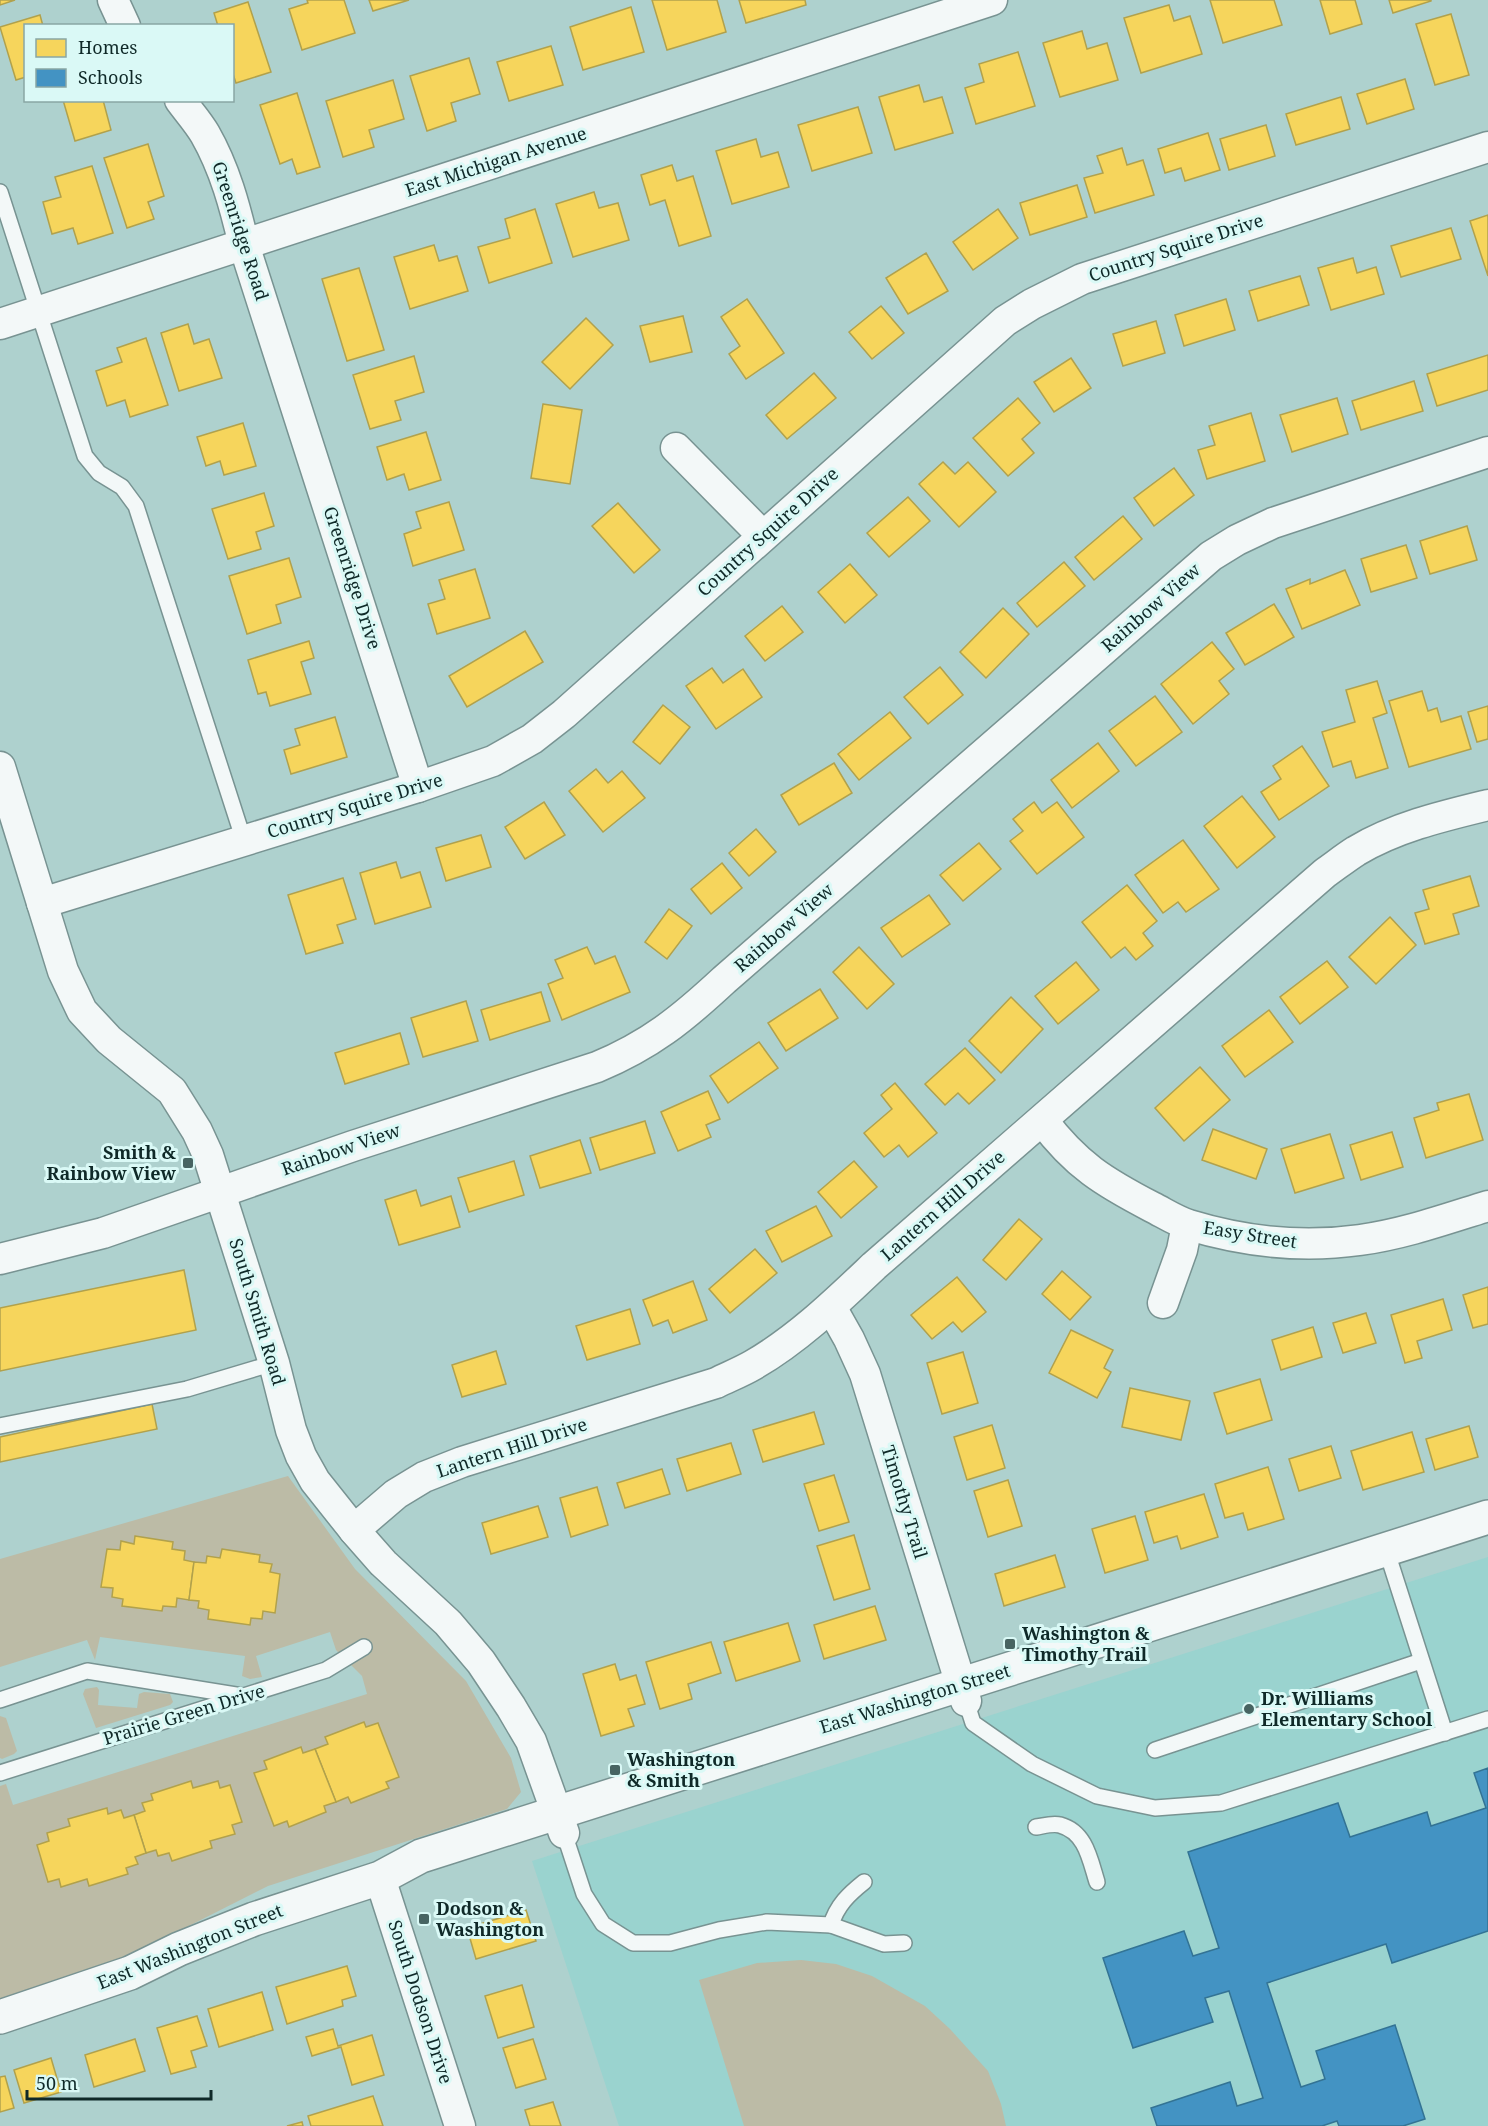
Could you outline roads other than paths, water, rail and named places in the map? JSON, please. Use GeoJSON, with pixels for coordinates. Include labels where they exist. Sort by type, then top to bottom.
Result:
{"type":"FeatureCollection","features":[{"type":"Feature","properties":{"kind":"main road","name":"East Washington Street"},"geometry":{"type":"LineString","coordinates":[[0,2017],[130,1973],[179,1949],[254,1919],[380,1878],[432,1876],[561,1823],[1389,1557],[1488,1517]]}},
{"type":"Feature","properties":{"kind":"main road","name":"East Washington Street"},"geometry":{"type":"LineString","coordinates":[[1389,1557],[1488,1534]]}},
{"type":"Feature","properties":{"kind":"street"},"geometry":{"type":"LineString","coordinates":[[113,0],[124,24]]}},
{"type":"Feature","properties":{"kind":"street","name":"East Michigan Avenue"},"geometry":{"type":"LineString","coordinates":[[0,324],[992,0]]}},
{"type":"Feature","properties":{"kind":"street","name":"Greenridge Road"},"geometry":{"type":"LineString","coordinates":[[182,102],[205,133],[220,164],[284,369]]}},
{"type":"Feature","properties":{"kind":"street","name":"Country Squire Drive"},"geometry":{"type":"LineString","coordinates":[[42,903],[418,788],[494,761],[532,739],[564,714],[1005,321],[1032,304],[1082,279],[1488,147]]}},
{"type":"Feature","properties":{"kind":"street","name":"Greenridge Drive"},"geometry":{"type":"LineString","coordinates":[[284,369],[418,788]]}},
{"type":"Feature","properties":{"kind":"street"},"geometry":{"type":"LineString","coordinates":[[676,447],[763,536]]}},
{"type":"Feature","properties":{"kind":"street","name":"Rainbow View"},"geometry":{"type":"LineString","coordinates":[[0,1259],[103,1233],[220,1191],[597,1067],[626,1055],[686,1015],[1211,556],[1237,540],[1273,523],[1488,452]]}},
{"type":"Feature","properties":{"kind":"street","name":"South Smith Road"},"geometry":{"type":"LineString","coordinates":[[0,767],[63,971],[82,1011],[109,1040],[172,1091],[197,1131],[220,1191],[274,1363],[291,1430],[301,1456],[315,1481],[354,1530],[383,1563],[448,1623],[481,1662],[512,1707],[531,1741],[561,1823]]}},
{"type":"Feature","properties":{"kind":"street","name":"Lantern Hill Drive"},"geometry":{"type":"LineString","coordinates":[[354,1530],[396,1494],[424,1477],[462,1462],[716,1383],[753,1365],[788,1342],[831,1307],[874,1266],[1325,873],[1356,851],[1392,833],[1488,805]]}},
{"type":"Feature","properties":{"kind":"street","name":"Easy Street"},"geometry":{"type":"LineString","coordinates":[[1043,1120],[1057,1140],[1090,1171],[1112,1186],[1187,1225],[1267,1242],[1306,1245],[1359,1240],[1394,1234],[1488,1206]]}},
{"type":"Feature","properties":{"kind":"street"},"geometry":{"type":"LineString","coordinates":[[1163,1304],[1182,1250],[1187,1225]]}},
{"type":"Feature","properties":{"kind":"street","name":"Timothy Trail"},"geometry":{"type":"LineString","coordinates":[[831,1307],[865,1374],[963,1693]]}},
{"type":"Feature","properties":{"kind":"street","name":"South Dodson Drive"},"geometry":{"type":"LineString","coordinates":[[380,1878],[460,2126]]}},
{"type":"Feature","properties":{"kind":"lane"},"geometry":{"type":"LineString","coordinates":[[0,192],[85,456],[99,473],[122,487],[136,506],[244,841]]}},
{"type":"Feature","properties":{"kind":"lane"},"geometry":{"type":"LineString","coordinates":[[0,1426],[187,1389],[274,1363]]}},
{"type":"Feature","properties":{"kind":"lane"},"geometry":{"type":"LineString","coordinates":[[1389,1557],[1445,1733]]}},
{"type":"Feature","properties":{"kind":"lane","name":"Prairie Green Drive"},"geometry":{"type":"LineString","coordinates":[[0,1773],[326,1670],[364,1647]]}},
{"type":"Feature","properties":{"kind":"lane"},"geometry":{"type":"LineString","coordinates":[[1155,1750],[1422,1661]]}},
{"type":"Feature","properties":{"kind":"lane"},"geometry":{"type":"LineString","coordinates":[[0,1700],[87,1671],[245,1696]]}},
{"type":"Feature","properties":{"kind":"lane"},"geometry":{"type":"LineString","coordinates":[[963,1693],[973,1723],[1032,1764],[1097,1796],[1155,1808],[1221,1803],[1488,1719]]}},
{"type":"Feature","properties":{"kind":"lane"},"geometry":{"type":"LineString","coordinates":[[561,1823],[584,1894],[603,1924],[633,1942],[670,1943],[719,1930],[767,1922],[831,1925],[884,1944],[904,1943]]}},
{"type":"Feature","properties":{"kind":"lane"},"geometry":{"type":"LineString","coordinates":[[1036,1827],[1059,1825],[1076,1833],[1086,1845],[1097,1882]]}},
{"type":"Feature","properties":{"kind":"lane"},"geometry":{"type":"LineString","coordinates":[[831,1925],[836,1911],[850,1893],[864,1882]]}},
{"type":"Feature","properties":{"kind":"place","name":"Smith & Rainbow View"},"geometry":{"type":"Point","coordinates":[188,1163]}},
{"type":"Feature","properties":{"kind":"place","name":"Washington & Timothy Trail"},"geometry":{"type":"Point","coordinates":[1010,1644]}},
{"type":"Feature","properties":{"kind":"place","name":"Dr. Williams Elementary School"},"geometry":{"type":"Point","coordinates":[1249,1709]}},
{"type":"Feature","properties":{"kind":"place","name":"Washington & Smith"},"geometry":{"type":"Point","coordinates":[615,1770]}},
{"type":"Feature","properties":{"kind":"place","name":"Dodson & Washington"},"geometry":{"type":"Point","coordinates":[424,1919]}}]}
